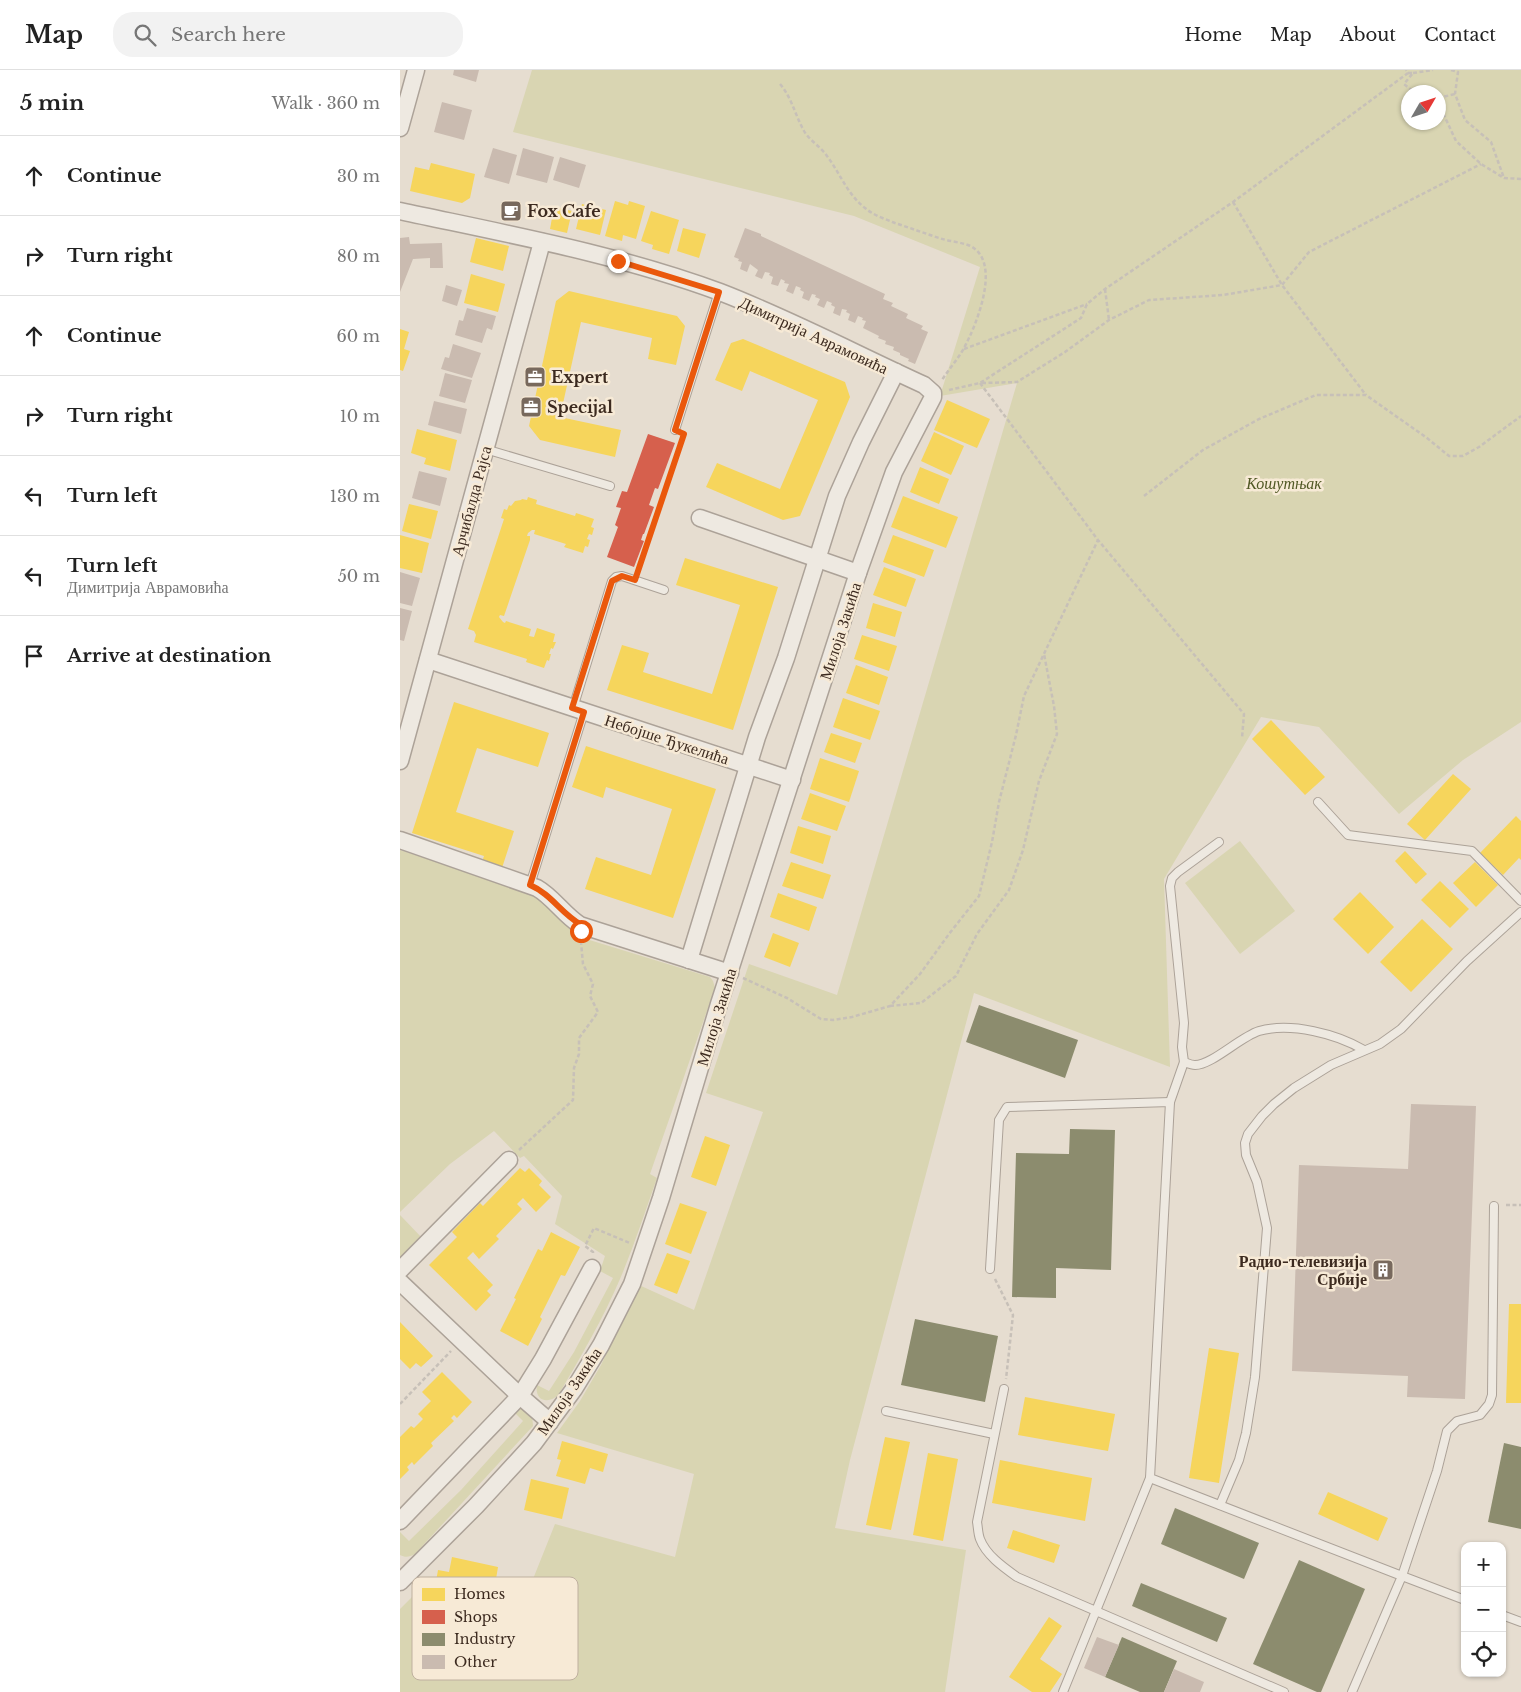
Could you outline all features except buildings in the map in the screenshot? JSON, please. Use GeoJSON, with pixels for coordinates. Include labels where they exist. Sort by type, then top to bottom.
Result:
{"type":"FeatureCollection","features":[{"type":"Feature","properties":{"kind":"street"},"geometry":{"type":"LineString","coordinates":[[400,128],[416,70]]}},
{"type":"Feature","properties":{"kind":"street","name":"Димитрија Аврамовића"},"geometry":{"type":"LineString","coordinates":[[400,211],[542,242],[618,261],[719,292],[812,332],[924,385],[932,393]]}},
{"type":"Feature","properties":{"kind":"street","name":"Арчибалда Рајса"},"geometry":{"type":"LineString","coordinates":[[400,760],[542,242]]}},
{"type":"Feature","properties":{"kind":"street"},"geometry":{"type":"LineString","coordinates":[[689,960],[757,737],[786,658],[837,496],[861,442],[896,372]]}},
{"type":"Feature","properties":{"kind":"street","name":"Милоја Закића"},"geometry":{"type":"LineString","coordinates":[[402,1575],[476,1506],[534,1443],[574,1389],[601,1345],[632,1284],[661,1198],[730,973],[858,573],[894,472],[933,397],[932,393]]}},
{"type":"Feature","properties":{"kind":"street"},"geometry":{"type":"LineString","coordinates":[[700,518],[858,573]]}},
{"type":"Feature","properties":{"kind":"street","name":"Небојше Ђукелића"},"geometry":{"type":"LineString","coordinates":[[428,660],[792,780]]}},
{"type":"Feature","properties":{"kind":"street"},"geometry":{"type":"LineString","coordinates":[[400,840],[530,885],[544,892],[573,921],[580,924],[730,973]]}},
{"type":"Feature","properties":{"kind":"street"},"geometry":{"type":"LineString","coordinates":[[400,1270],[509,1160]]}},
{"type":"Feature","properties":{"kind":"street"},"geometry":{"type":"LineString","coordinates":[[400,1521],[520,1396],[543,1359],[591,1263]]}},
{"type":"Feature","properties":{"kind":"street"},"geometry":{"type":"LineString","coordinates":[[400,1282],[550,1422]]}},
{"type":"Feature","properties":{"kind":"lane"},"geometry":{"type":"LineString","coordinates":[[675,430],[719,292]]}},
{"type":"Feature","properties":{"kind":"lane"},"geometry":{"type":"LineString","coordinates":[[484,448],[610,486]]}},
{"type":"Feature","properties":{"kind":"lane"},"geometry":{"type":"LineString","coordinates":[[530,885],[612,581],[622,576],[664,590]]}},
{"type":"Feature","properties":{"kind":"lane"},"geometry":{"type":"LineString","coordinates":[[1318,802],[1348,835],[1472,851],[1521,900]]}},
{"type":"Feature","properties":{"kind":"lane"},"geometry":{"type":"LineString","coordinates":[[1064,1692],[1150,1478],[1170,1102],[1184,1062],[1182,1047],[1184,1023],[1170,886],[1172,878],[1178,872],[1219,842]]}},
{"type":"Feature","properties":{"kind":"lane"},"geometry":{"type":"LineString","coordinates":[[1220,1505],[1239,1460],[1251,1408],[1266,1228],[1257,1182],[1246,1155],[1246,1139],[1253,1126],[1262,1116],[1294,1088],[1331,1065],[1389,1038],[1401,1029],[1467,961],[1517,921],[1521,912]]}},
{"type":"Feature","properties":{"kind":"lane"},"geometry":{"type":"LineString","coordinates":[[1184,1062],[1196,1065],[1205,1063],[1249,1035],[1268,1029],[1302,1029],[1325,1034],[1338,1037],[1364,1050]]}},
{"type":"Feature","properties":{"kind":"lane"},"geometry":{"type":"LineString","coordinates":[[990,1269],[999,1120],[1007,1107],[1170,1102]]}},
{"type":"Feature","properties":{"kind":"lane"},"geometry":{"type":"LineString","coordinates":[[1352,1692],[1402,1576],[1437,1471],[1446,1431],[1457,1421],[1480,1415],[1489,1404],[1492,1395],[1494,1206]]}},
{"type":"Feature","properties":{"kind":"lane"},"geometry":{"type":"LineString","coordinates":[[1004,1390],[977,1522],[980,1538],[988,1552],[1017,1577],[1284,1692]]}},
{"type":"Feature","properties":{"kind":"lane"},"geometry":{"type":"LineString","coordinates":[[886,1411],[994,1434]]}},
{"type":"Feature","properties":{"kind":"lane"},"geometry":{"type":"LineString","coordinates":[[1150,1478],[1461,1598]]}},
{"type":"Feature","properties":{"kind":"lane"},"geometry":{"type":"LineString","coordinates":[[1506,1616],[1521,1622]]}},
{"type":"Feature","properties":{"kind":"path"},"geometry":{"type":"LineString","coordinates":[[964,348],[1087,304],[1233,202],[1407,72],[1433,70]]}},
{"type":"Feature","properties":{"kind":"path"},"geometry":{"type":"LineString","coordinates":[[1451,70],[1458,72],[1455,94],[1464,120],[1491,142],[1504,178]]}},
{"type":"Feature","properties":{"kind":"path"},"geometry":{"type":"LineString","coordinates":[[1405,85],[1404,84],[1413,73]]}},
{"type":"Feature","properties":{"kind":"path"},"geometry":{"type":"LineString","coordinates":[[780,84],[789,96],[805,134],[828,156],[847,188],[866,210],[923,233],[970,246],[978,252],[986,272],[983,299],[964,348],[932,393]]}},
{"type":"Feature","properties":{"kind":"path"},"geometry":{"type":"LineString","coordinates":[[1446,96],[1455,94]]}},
{"type":"Feature","properties":{"kind":"path"},"geometry":{"type":"LineString","coordinates":[[1446,119],[1456,140],[1481,164],[1504,178],[1521,179]]}},
{"type":"Feature","properties":{"kind":"path"},"geometry":{"type":"LineString","coordinates":[[932,393],[980,383],[1017,382],[1065,352],[1108,320],[1149,300],[1223,295],[1282,285],[1309,252],[1481,164]]}},
{"type":"Feature","properties":{"kind":"path"},"geometry":{"type":"LineString","coordinates":[[1233,202],[1282,285],[1366,394],[1449,456],[1463,456],[1479,448],[1521,416]]}},
{"type":"Feature","properties":{"kind":"path"},"geometry":{"type":"LineString","coordinates":[[1106,290],[1108,320]]}},
{"type":"Feature","properties":{"kind":"path"},"geometry":{"type":"LineString","coordinates":[[980,383],[1081,318],[1087,304]]}},
{"type":"Feature","properties":{"kind":"path"},"geometry":{"type":"LineString","coordinates":[[980,383],[1098,540],[1244,714],[1242,738]]}},
{"type":"Feature","properties":{"kind":"path"},"geometry":{"type":"LineString","coordinates":[[1144,496],[1203,450],[1259,419],[1316,395],[1366,394]]}},
{"type":"Feature","properties":{"kind":"path"},"geometry":{"type":"LineString","coordinates":[[635,580],[684,434],[675,430]]}},
{"type":"Feature","properties":{"kind":"path"},"geometry":{"type":"LineString","coordinates":[[890,1006],[920,974],[979,896],[1024,696],[1098,540]]}},
{"type":"Feature","properties":{"kind":"path"},"geometry":{"type":"LineString","coordinates":[[730,973],[787,998],[821,1018],[833,1020],[852,1017],[890,1006],[921,1002],[956,976],[977,934],[1009,890],[1023,850],[1039,781],[1057,734],[1044,652]]}},
{"type":"Feature","properties":{"kind":"path"},"geometry":{"type":"LineString","coordinates":[[509,1160],[573,1100],[574,1068],[579,1054],[579,1038],[598,1012],[590,996],[593,984],[583,964],[580,948],[580,924]]}},
{"type":"Feature","properties":{"kind":"path"},"geometry":{"type":"LineString","coordinates":[[1494,1206],[1521,1205]]}},
{"type":"Feature","properties":{"kind":"path"},"geometry":{"type":"LineString","coordinates":[[591,1263],[594,1252],[585,1246],[594,1228],[635,1245]]}},
{"type":"Feature","properties":{"kind":"path"},"geometry":{"type":"LineString","coordinates":[[990,1269],[1013,1315],[1004,1390]]}},
{"type":"Feature","properties":{"kind":"path"},"geometry":{"type":"LineString","coordinates":[[400,1404],[460,1340]]}},
{"type":"Feature","properties":{"kind":"green space","name":"Кошутњак"},"geometry":{"type":"Polygon","coordinates":[[[532,70],[1521,70],[1521,722],[1463,760],[1399,814],[1319,727],[1261,717],[1164,879],[1170,1067],[974,993],[850,1460],[835,1528],[966,1550],[945,1692],[400,1692],[400,1609],[412,1597],[412,1680],[578,1680],[578,1577],[534,1577],[555,1524],[675,1557],[694,1474],[557,1433],[580,1401],[601,1365],[639,1285],[694,1310],[763,1112],[706,1093],[749,964],[837,995],[1017,383],[940,396],[980,267],[854,216],[513,132],[532,70]]]}},
{"type":"Feature","properties":{"kind":"green space"},"geometry":{"type":"Polygon","coordinates":[[[1240,841],[1295,911],[1240,954],[1185,883],[1240,841]]]}},
{"type":"Feature","properties":{"kind":"green space"},"geometry":{"type":"Polygon","coordinates":[[[400,850],[532,893],[545,902],[583,938],[710,977],[715,988],[650,1174],[657,1178],[625,1267],[606,1308],[559,1394],[551,1399],[543,1400],[540,1398],[537,1385],[549,1391],[574,1352],[613,1278],[600,1271],[605,1256],[555,1224],[562,1196],[524,1156],[520,1158],[494,1131],[450,1164],[400,1212],[400,850]]]}},
{"type":"Feature","properties":{"kind":"green space"},"geometry":{"type":"Polygon","coordinates":[[[400,1215],[423,1239],[402,1259],[400,1258],[400,1215]]]}},
{"type":"Feature","properties":{"kind":"green space"},"geometry":{"type":"Polygon","coordinates":[[[520,1408],[524,1408],[532,1415],[533,1426],[415,1554],[408,1557],[400,1555],[400,1532],[409,1541],[461,1490],[523,1421],[515,1413],[520,1408]]]}},
{"type":"Feature","properties":{"kind":"place","name":"Fox Cafe"},"geometry":{"type":"Point","coordinates":[511,211]}},
{"type":"Feature","properties":{"kind":"place","name":"Expert"},"geometry":{"type":"Point","coordinates":[535,377]}},
{"type":"Feature","properties":{"kind":"place","name":"Specijal"},"geometry":{"type":"Point","coordinates":[531,407]}},
{"type":"Feature","properties":{"kind":"place","name":"Радио-телевизија Србије"},"geometry":{"type":"Point","coordinates":[1383,1270]}},
{"type":"Feature","properties":{"kind":"route"},"geometry":{"type":"LineString","coordinates":[[581,931],[580,924],[573,921],[544,892],[530,885],[584,712],[572,708],[612,581],[616,577],[622,576],[635,580],[684,434],[675,430],[719,292],[618,261]]}}]}
